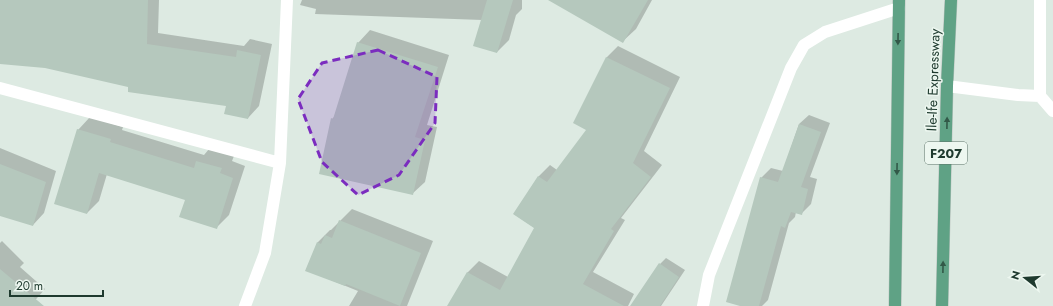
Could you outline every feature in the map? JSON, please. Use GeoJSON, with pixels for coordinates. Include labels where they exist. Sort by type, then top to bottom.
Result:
{"type":"FeatureCollection","features":[{"type":"Feature","properties":{"kind":"main road","name":"Ile-Ife Expressway"},"geometry":{"type":"LineString","coordinates":[[942,306],[951,0]]}},
{"type":"Feature","properties":{"kind":"main road"},"geometry":{"type":"LineString","coordinates":[[895,306],[899,4]]}},
{"type":"Feature","properties":{"kind":"street"},"geometry":{"type":"LineString","coordinates":[[245,306],[265,253],[280,163],[286,0]]}},
{"type":"Feature","properties":{"kind":"street"},"geometry":{"type":"LineString","coordinates":[[1040,0],[1040,96],[1053,112]]}},
{"type":"Feature","properties":{"kind":"street"},"geometry":{"type":"LineString","coordinates":[[703,306],[709,275],[791,68],[804,45],[826,32],[899,4]]}},
{"type":"Feature","properties":{"kind":"street"},"geometry":{"type":"LineString","coordinates":[[948,86],[1018,95],[1040,96]]}},
{"type":"Feature","properties":{"kind":"street"},"geometry":{"type":"LineString","coordinates":[[0,88],[280,163]]}},
{"type":"Feature","properties":{"kind":"highlighted area"},"geometry":{"type":"Polygon","coordinates":[[[378,50],[437,77],[435,123],[399,175],[358,195],[322,162],[298,99],[322,63],[378,50]]]}},
{"type":"Feature","properties":{"kind":"building"},"geometry":{"type":"Polygon","coordinates":[[[0,0],[148,0],[147,44],[236,57],[237,50],[261,55],[248,119],[224,114],[226,106],[128,92],[128,87],[45,68],[0,64],[0,0]]]}},
{"type":"Feature","properties":{"kind":"building"},"geometry":{"type":"Polygon","coordinates":[[[487,0],[513,0],[497,53],[473,46],[487,0]]]}},
{"type":"Feature","properties":{"kind":"building"},"geometry":{"type":"Polygon","coordinates":[[[548,0],[648,0],[623,43],[548,0]]]}},
{"type":"Feature","properties":{"kind":"building"},"geometry":{"type":"Polygon","coordinates":[[[357,42],[438,67],[415,137],[425,140],[413,195],[319,174],[331,118],[333,119],[357,42]]]}},
{"type":"Feature","properties":{"kind":"building"},"geometry":{"type":"Polygon","coordinates":[[[606,57],[670,88],[633,163],[651,177],[611,229],[614,231],[583,284],[624,306],[447,306],[467,272],[500,290],[534,228],[513,214],[538,176],[547,182],[586,130],[573,123],[606,57]]]}},
{"type":"Feature","properties":{"kind":"building"},"geometry":{"type":"Polygon","coordinates":[[[799,124],[821,132],[801,187],[808,189],[802,215],[791,212],[785,228],[781,226],[759,306],[740,306],[726,302],[760,177],[778,182],[799,124]]]}},
{"type":"Feature","properties":{"kind":"building"},"geometry":{"type":"Polygon","coordinates":[[[77,129],[111,139],[110,142],[194,168],[196,161],[222,168],[220,173],[233,178],[217,229],[179,217],[185,200],[99,173],[87,214],[54,204],[77,129]]]}},
{"type":"Feature","properties":{"kind":"building"},"geometry":{"type":"Polygon","coordinates":[[[0,164],[46,182],[33,226],[0,216],[0,164]]]}},
{"type":"Feature","properties":{"kind":"building"},"geometry":{"type":"Polygon","coordinates":[[[339,220],[421,253],[400,306],[346,284],[345,286],[305,271],[317,242],[321,244],[325,235],[332,238],[339,220]]]}},
{"type":"Feature","properties":{"kind":"building"},"geometry":{"type":"Polygon","coordinates":[[[659,263],[679,277],[660,306],[630,306],[659,263]]]}},
{"type":"Feature","properties":{"kind":"building"},"geometry":{"type":"Polygon","coordinates":[[[0,269],[44,306],[0,306],[0,269]]]}}]}
